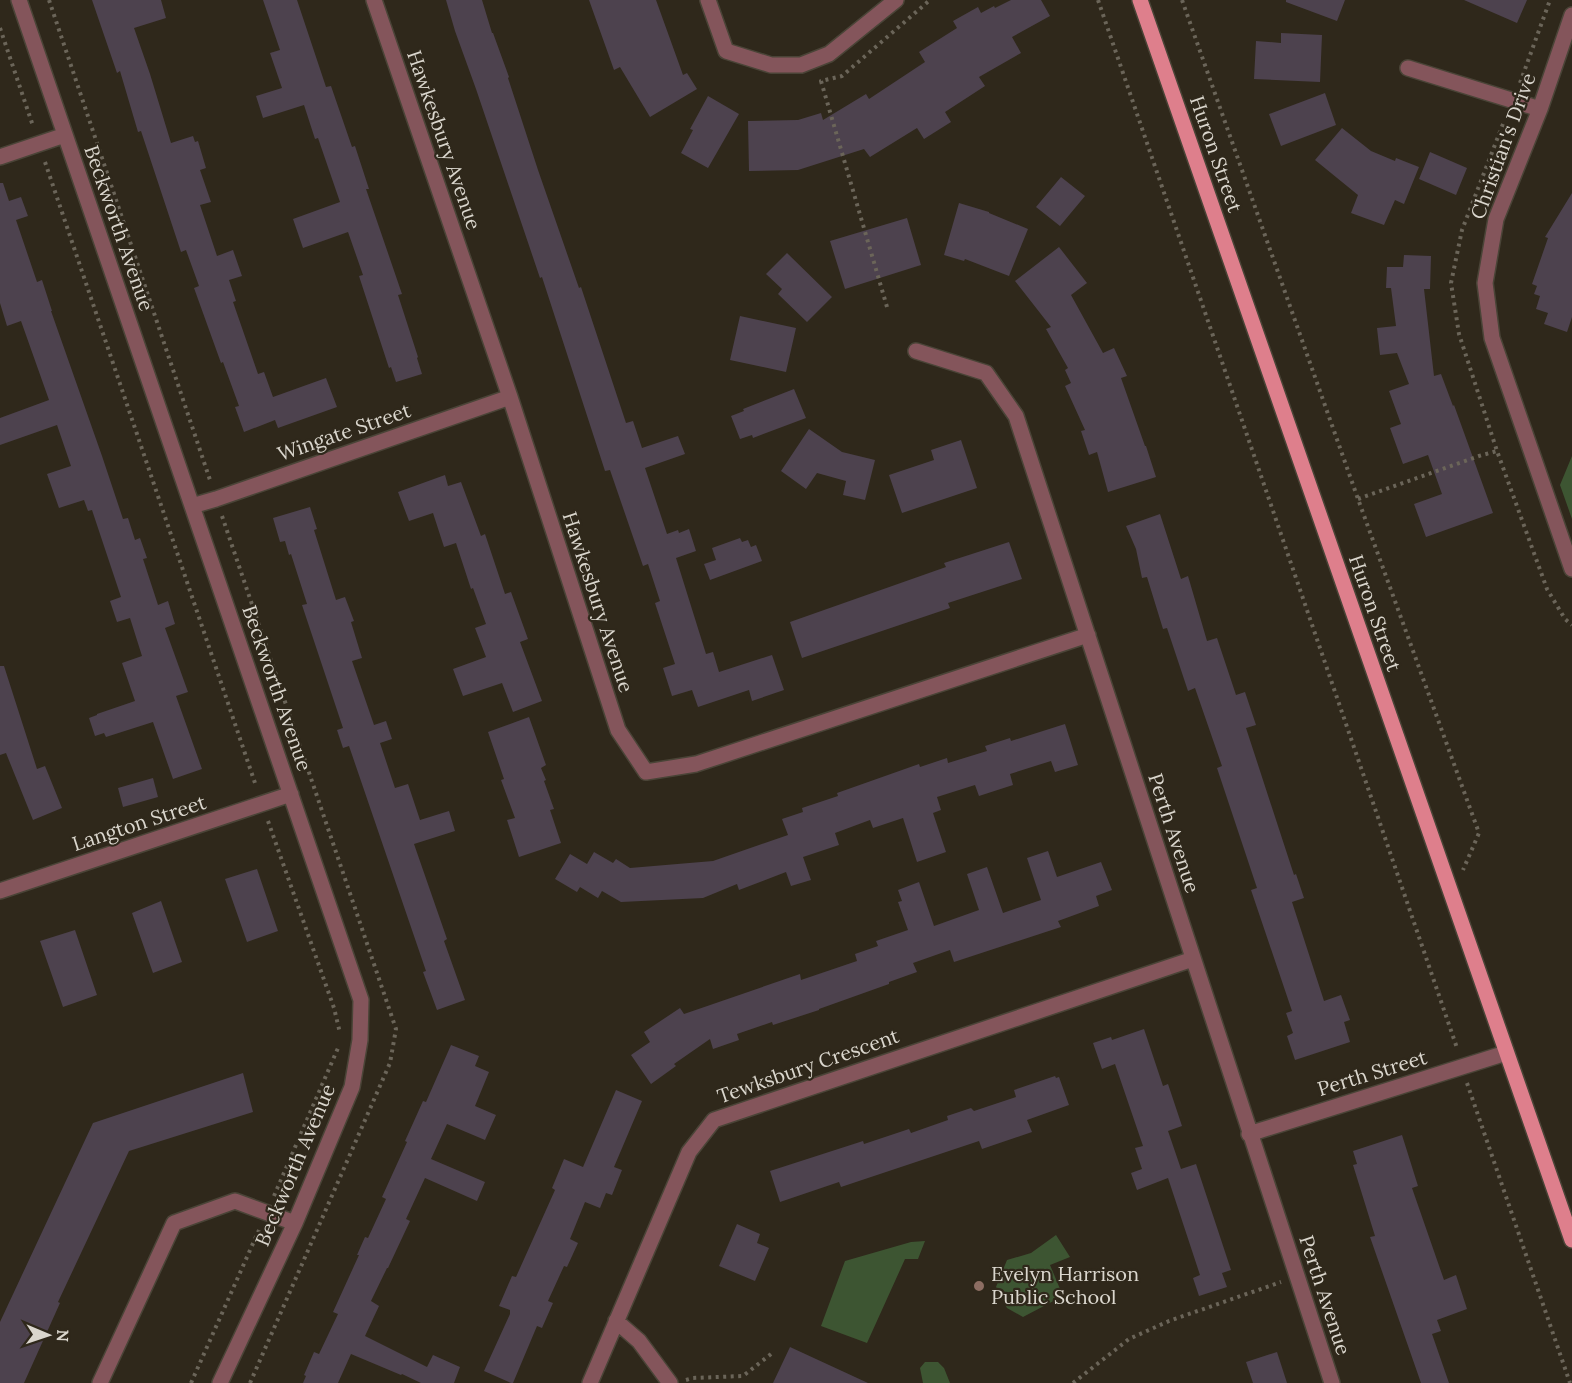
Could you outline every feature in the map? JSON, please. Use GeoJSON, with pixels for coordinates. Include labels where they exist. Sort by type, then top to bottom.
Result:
{"type":"FeatureCollection","features":[{"type":"Feature","properties":{"kind":"main road","name":"Huron Street"},"geometry":{"type":"LineString","coordinates":[[1140,0],[1572,1240]]}},
{"type":"Feature","properties":{"kind":"street","name":"Beckworth Avenue"},"geometry":{"type":"LineString","coordinates":[[19,0],[360,1000],[360,1040],[352,1087],[295,1223],[220,1383]]}},
{"type":"Feature","properties":{"kind":"street","name":"Hawkesbury Avenue"},"geometry":{"type":"LineString","coordinates":[[374,0],[510,397],[618,730],[646,772],[696,764],[1088,635]]}},
{"type":"Feature","properties":{"kind":"street"},"geometry":{"type":"LineString","coordinates":[[708,0],[726,51],[771,65],[801,65],[829,54],[896,0]]}},
{"type":"Feature","properties":{"kind":"street","name":"Christian's Drive"},"geometry":{"type":"LineString","coordinates":[[1572,15],[1540,109],[1496,219],[1485,283],[1492,339],[1572,569]]}},
{"type":"Feature","properties":{"kind":"street"},"geometry":{"type":"LineString","coordinates":[[1408,68],[1540,109]]}},
{"type":"Feature","properties":{"kind":"street"},"geometry":{"type":"LineString","coordinates":[[0,157],[65,135]]}},
{"type":"Feature","properties":{"kind":"street","name":"Perth Avenue"},"geometry":{"type":"LineString","coordinates":[[916,351],[986,373],[1016,416],[1332,1383]]}},
{"type":"Feature","properties":{"kind":"street","name":"Wingate Street"},"geometry":{"type":"LineString","coordinates":[[192,506],[216,500],[510,397]]}},
{"type":"Feature","properties":{"kind":"street","name":"Langton Street"},"geometry":{"type":"LineString","coordinates":[[0,891],[291,794]]}},
{"type":"Feature","properties":{"kind":"street","name":"Tewksbury Crescent"},"geometry":{"type":"LineString","coordinates":[[590,1383],[689,1152],[714,1120],[1193,959]]}},
{"type":"Feature","properties":{"kind":"street","name":"Perth Street"},"geometry":{"type":"LineString","coordinates":[[1250,1134],[1506,1053]]}},
{"type":"Feature","properties":{"kind":"street"},"geometry":{"type":"LineString","coordinates":[[100,1383],[174,1223],[235,1201],[295,1223]]}},
{"type":"Feature","properties":{"kind":"street"},"geometry":{"type":"LineString","coordinates":[[616,1321],[639,1341],[670,1383]]}},
{"type":"Feature","properties":{"kind":"path"},"geometry":{"type":"LineString","coordinates":[[49,0],[396,1029],[390,1063],[250,1383]]}},
{"type":"Feature","properties":{"kind":"path"},"geometry":{"type":"LineString","coordinates":[[887,307],[821,81],[842,76],[930,0]]}},
{"type":"Feature","properties":{"kind":"path"},"geometry":{"type":"LineString","coordinates":[[1098,0],[1457,1048]]}},
{"type":"Feature","properties":{"kind":"path"},"geometry":{"type":"LineString","coordinates":[[1182,0],[1479,833],[1463,870]]}},
{"type":"Feature","properties":{"kind":"path"},"geometry":{"type":"LineString","coordinates":[[1520,83],[1550,0]]}},
{"type":"Feature","properties":{"kind":"path"},"geometry":{"type":"LineString","coordinates":[[0,28],[262,804],[334,1008],[341,1040],[191,1383]]}},
{"type":"Feature","properties":{"kind":"path"},"geometry":{"type":"LineString","coordinates":[[1358,498],[1497,451]]}},
{"type":"Feature","properties":{"kind":"path"},"geometry":{"type":"LineString","coordinates":[[1466,1082],[1570,1383]]}},
{"type":"Feature","properties":{"kind":"path"},"geometry":{"type":"LineString","coordinates":[[1073,1383],[1130,1340],[1159,1325],[1297,1277]]}},
{"type":"Feature","properties":{"kind":"path"},"geometry":{"type":"LineString","coordinates":[[676,1383],[693,1378],[743,1376],[771,1354]]}},
{"type":"Feature","properties":{"kind":"green space"},"geometry":{"type":"Polygon","coordinates":[[[1572,456],[1572,519],[1560,485],[1572,456]]]}},
{"type":"Feature","properties":{"kind":"green space"},"geometry":{"type":"Polygon","coordinates":[[[1056,1235],[1070,1257],[1050,1265],[1063,1296],[1023,1317],[1007,1308],[996,1287],[1007,1260],[1031,1253],[1056,1235]]]}},
{"type":"Feature","properties":{"kind":"green space"},"geometry":{"type":"Polygon","coordinates":[[[925,1241],[918,1259],[905,1259],[867,1343],[821,1326],[845,1261],[911,1242],[925,1241]]]}},
{"type":"Feature","properties":{"kind":"green space"},"geometry":{"type":"Polygon","coordinates":[[[925,1362],[938,1362],[944,1368],[950,1383],[923,1383],[920,1368],[925,1362]]]}},
{"type":"Feature","properties":{"kind":"building"},"geometry":{"type":"Polygon","coordinates":[[[92,0],[161,0],[166,18],[134,28],[171,143],[193,136],[195,142],[198,141],[206,168],[200,170],[211,202],[200,205],[217,256],[233,250],[242,276],[229,280],[236,301],[233,302],[258,374],[264,372],[273,397],[326,378],[337,407],[278,428],[275,420],[244,432],[235,407],[239,406],[194,288],[199,286],[186,250],[181,252],[141,131],[138,132],[120,71],[117,73],[92,0]]]}},
{"type":"Feature","properties":{"kind":"building"},"geometry":{"type":"Polygon","coordinates":[[[263,0],[297,0],[326,87],[331,86],[352,147],[355,146],[369,189],[366,189],[402,294],[398,295],[422,374],[396,382],[391,367],[389,368],[359,276],[363,275],[348,232],[303,248],[293,219],[340,202],[304,105],[263,118],[256,96],[282,88],[270,53],[280,50],[263,0]]]}},
{"type":"Feature","properties":{"kind":"building"},"geometry":{"type":"Polygon","coordinates":[[[446,0],[482,0],[626,423],[633,421],[642,448],[678,436],[685,454],[645,468],[667,534],[689,529],[696,551],[676,558],[706,654],[713,652],[719,672],[772,655],[784,690],[752,701],[749,690],[698,707],[692,690],[672,696],[663,668],[675,664],[655,603],[660,601],[648,564],[643,566],[610,470],[605,471],[542,277],[540,278],[446,0]]]}},
{"type":"Feature","properties":{"kind":"building"},"geometry":{"type":"Polygon","coordinates":[[[589,0],[656,0],[683,75],[687,73],[697,89],[650,117],[620,67],[614,70],[589,0]]]}},
{"type":"Feature","properties":{"kind":"building"},"geometry":{"type":"Polygon","coordinates":[[[1011,0],[1041,0],[1050,16],[1012,37],[1021,53],[979,77],[985,86],[945,112],[951,122],[924,139],[917,128],[870,157],[864,149],[798,170],[749,171],[748,121],[798,120],[821,113],[823,120],[866,94],[869,99],[925,62],[919,52],[957,28],[953,21],[978,7],[981,13],[1011,0]]]}},
{"type":"Feature","properties":{"kind":"building"},"geometry":{"type":"Polygon","coordinates":[[[1286,0],[1345,0],[1337,21],[1286,2],[1286,0]]]}},
{"type":"Feature","properties":{"kind":"building"},"geometry":{"type":"Polygon","coordinates":[[[1464,0],[1527,0],[1517,23],[1464,0]]]}},
{"type":"Feature","properties":{"kind":"building"},"geometry":{"type":"Polygon","coordinates":[[[1281,33],[1322,35],[1320,82],[1254,79],[1256,41],[1281,43],[1281,33]]]}},
{"type":"Feature","properties":{"kind":"building"},"geometry":{"type":"Polygon","coordinates":[[[1325,93],[1336,125],[1281,146],[1269,114],[1325,93]]]}},
{"type":"Feature","properties":{"kind":"building"},"geometry":{"type":"Polygon","coordinates":[[[708,96],[739,114],[708,168],[681,153],[693,130],[690,129],[708,96]]]}},
{"type":"Feature","properties":{"kind":"building"},"geometry":{"type":"Polygon","coordinates":[[[1342,128],[1371,151],[1395,161],[1396,158],[1419,167],[1404,204],[1395,200],[1384,225],[1351,213],[1358,195],[1315,160],[1342,128]]]}},
{"type":"Feature","properties":{"kind":"building"},"geometry":{"type":"Polygon","coordinates":[[[1430,152],[1467,168],[1456,195],[1419,179],[1430,152]]]}},
{"type":"Feature","properties":{"kind":"building"},"geometry":{"type":"Polygon","coordinates":[[[1061,177],[1085,196],[1060,226],[1036,207],[1061,177]]]}},
{"type":"Feature","properties":{"kind":"building"},"geometry":{"type":"Polygon","coordinates":[[[0,183],[3,183],[9,201],[21,197],[28,216],[16,220],[37,282],[42,280],[123,519],[128,518],[135,540],[140,538],[147,558],[143,559],[158,605],[168,601],[175,624],[165,628],[188,692],[176,696],[202,769],[173,779],[153,722],[106,737],[104,733],[95,736],[89,718],[135,701],[122,663],[142,656],[130,618],[117,622],[110,601],[121,597],[92,510],[88,511],[84,500],[59,508],[47,474],[71,466],[57,425],[0,445],[0,418],[49,400],[21,321],[7,326],[0,303],[0,183]]]}},
{"type":"Feature","properties":{"kind":"building"},"geometry":{"type":"Polygon","coordinates":[[[1572,193],[1572,317],[1567,332],[1544,324],[1548,313],[1536,309],[1540,296],[1534,294],[1537,286],[1532,284],[1548,238],[1545,237],[1572,193]]]}},
{"type":"Feature","properties":{"kind":"building"},"geometry":{"type":"Polygon","coordinates":[[[959,203],[989,212],[1028,229],[1009,276],[965,259],[964,261],[944,255],[959,203]]]}},
{"type":"Feature","properties":{"kind":"building"},"geometry":{"type":"Polygon","coordinates":[[[907,218],[921,265],[845,289],[830,241],[907,218]]]}},
{"type":"Feature","properties":{"kind":"building"},"geometry":{"type":"Polygon","coordinates":[[[1059,247],[1087,283],[1071,295],[1103,353],[1114,348],[1127,376],[1121,378],[1156,477],[1108,492],[1097,452],[1089,455],[1081,431],[1085,430],[1065,386],[1071,383],[1065,370],[1068,368],[1046,329],[1051,327],[1015,281],[1059,247]]]}},
{"type":"Feature","properties":{"kind":"building"},"geometry":{"type":"Polygon","coordinates":[[[787,253],[832,297],[807,322],[778,294],[782,289],[766,274],[787,253]]]}},
{"type":"Feature","properties":{"kind":"building"},"geometry":{"type":"Polygon","coordinates":[[[1404,255],[1431,256],[1430,289],[1424,289],[1434,376],[1441,374],[1493,513],[1426,537],[1414,504],[1442,494],[1428,455],[1403,464],[1390,428],[1401,424],[1389,391],[1409,384],[1397,353],[1380,355],[1377,328],[1396,326],[1391,288],[1386,288],[1387,267],[1403,267],[1404,255]]]}},
{"type":"Feature","properties":{"kind":"building"},"geometry":{"type":"Polygon","coordinates":[[[740,316],[796,328],[786,372],[730,360],[740,316]]]}},
{"type":"Feature","properties":{"kind":"building"},"geometry":{"type":"Polygon","coordinates":[[[794,389],[806,418],[753,438],[752,435],[740,439],[731,416],[794,389]]]}},
{"type":"Feature","properties":{"kind":"building"},"geometry":{"type":"Polygon","coordinates":[[[809,429],[842,452],[875,460],[865,500],[843,495],[846,481],[817,473],[806,489],[781,471],[809,429]]]}},
{"type":"Feature","properties":{"kind":"building"},"geometry":{"type":"Polygon","coordinates":[[[961,440],[977,488],[902,513],[889,475],[934,460],[931,450],[961,440]]]}},
{"type":"Feature","properties":{"kind":"building"},"geometry":{"type":"Polygon","coordinates":[[[445,475],[448,486],[461,482],[481,536],[485,534],[505,594],[511,592],[528,639],[520,642],[542,701],[513,712],[502,683],[463,696],[453,669],[486,657],[475,628],[486,624],[473,588],[471,589],[456,543],[444,547],[433,513],[409,521],[398,492],[445,475]]]}},
{"type":"Feature","properties":{"kind":"building"},"geometry":{"type":"Polygon","coordinates":[[[310,507],[317,529],[314,530],[336,600],[345,597],[354,621],[351,622],[362,658],[352,661],[374,725],[386,721],[392,739],[380,743],[395,788],[408,784],[420,820],[449,811],[455,831],[414,844],[447,939],[444,941],[465,1000],[437,1010],[423,972],[426,971],[349,746],[343,748],[337,730],[343,728],[302,605],[307,604],[291,554],[289,555],[285,541],[280,542],[273,518],[310,507]]]}},
{"type":"Feature","properties":{"kind":"building"},"geometry":{"type":"Polygon","coordinates":[[[1160,514],[1181,579],[1188,576],[1207,641],[1217,638],[1236,695],[1245,692],[1256,725],[1246,728],[1294,875],[1296,874],[1304,898],[1292,902],[1324,1001],[1341,995],[1350,1020],[1344,1022],[1350,1042],[1295,1060],[1287,1036],[1293,1033],[1286,1013],[1292,1011],[1251,890],[1257,888],[1217,768],[1222,766],[1195,688],[1188,691],[1167,628],[1163,629],[1147,577],[1142,578],[1136,549],[1126,526],[1160,514]]]}},
{"type":"Feature","properties":{"kind":"building"},"geometry":{"type":"Polygon","coordinates":[[[740,538],[742,542],[748,540],[751,547],[756,545],[762,561],[710,580],[704,564],[716,560],[712,548],[740,538]]]}},
{"type":"Feature","properties":{"kind":"building"},"geometry":{"type":"Polygon","coordinates":[[[1009,542],[1022,579],[948,603],[950,608],[802,658],[790,622],[946,567],[944,563],[1009,542]]]}},
{"type":"Feature","properties":{"kind":"building"},"geometry":{"type":"Polygon","coordinates":[[[0,666],[4,666],[37,769],[45,766],[62,808],[33,820],[6,753],[0,755],[0,666]]]}},
{"type":"Feature","properties":{"kind":"building"},"geometry":{"type":"Polygon","coordinates":[[[529,717],[546,765],[541,768],[554,809],[550,810],[561,843],[519,857],[507,820],[515,818],[501,780],[504,779],[488,732],[529,717]]]}},
{"type":"Feature","properties":{"kind":"building"},"geometry":{"type":"Polygon","coordinates":[[[1065,724],[1078,765],[1055,772],[1051,761],[1010,774],[1013,785],[979,796],[975,785],[937,797],[941,810],[933,813],[946,852],[917,862],[903,818],[873,828],[870,820],[835,833],[839,845],[803,857],[811,880],[791,886],[786,872],[739,890],[737,884],[703,898],[621,902],[602,891],[598,898],[580,887],[577,892],[555,879],[570,854],[587,864],[594,852],[613,863],[616,859],[630,868],[713,861],[788,835],[782,819],[803,812],[802,808],[838,796],[837,793],[919,764],[920,767],[947,758],[948,763],[987,751],[985,746],[1010,738],[1011,741],[1065,724]]]}},
{"type":"Feature","properties":{"kind":"building"},"geometry":{"type":"Polygon","coordinates":[[[153,778],[158,797],[123,807],[118,788],[153,778]]]}},
{"type":"Feature","properties":{"kind":"building"},"geometry":{"type":"Polygon","coordinates":[[[1048,851],[1057,877],[1101,862],[1112,890],[1096,896],[1099,906],[1058,921],[1061,927],[954,962],[950,950],[913,963],[917,972],[819,1010],[737,1034],[739,1040],[713,1049],[710,1039],[674,1064],[676,1066],[651,1084],[631,1055],[650,1042],[644,1032],[680,1008],[684,1014],[800,974],[801,980],[857,961],[855,954],[878,946],[876,941],[908,930],[898,902],[902,901],[898,890],[919,882],[934,926],[979,910],[967,874],[987,867],[1003,913],[1041,900],[1027,858],[1048,851]]]}},
{"type":"Feature","properties":{"kind":"building"},"geometry":{"type":"Polygon","coordinates":[[[257,869],[278,931],[247,942],[225,879],[257,869]]]}},
{"type":"Feature","properties":{"kind":"building"},"geometry":{"type":"Polygon","coordinates":[[[161,901],[182,962],[153,973],[132,913],[161,901]]]}},
{"type":"Feature","properties":{"kind":"building"},"geometry":{"type":"Polygon","coordinates":[[[75,930],[97,995],[63,1007],[40,941],[75,930]]]}},
{"type":"Feature","properties":{"kind":"building"},"geometry":{"type":"Polygon","coordinates":[[[1144,1029],[1163,1086],[1168,1084],[1182,1126],[1168,1131],[1181,1169],[1196,1164],[1231,1270],[1222,1273],[1227,1287],[1199,1296],[1193,1278],[1200,1275],[1168,1178],[1137,1190],[1131,1173],[1142,1169],[1135,1148],[1143,1146],[1115,1064],[1102,1069],[1093,1043],[1111,1037],[1112,1040],[1144,1029]]]}},
{"type":"Feature","properties":{"kind":"building"},"geometry":{"type":"Polygon","coordinates":[[[451,1045],[479,1056],[475,1066],[489,1072],[475,1106],[496,1115],[485,1140],[447,1124],[431,1159],[485,1182],[477,1201],[425,1178],[406,1219],[410,1221],[371,1301],[379,1306],[365,1336],[427,1367],[433,1355],[460,1367],[454,1383],[421,1383],[351,1354],[338,1383],[303,1383],[314,1352],[319,1354],[338,1314],[333,1312],[365,1237],[368,1238],[386,1199],[382,1197],[407,1142],[405,1141],[423,1101],[426,1102],[451,1045]]]}},
{"type":"Feature","properties":{"kind":"building"},"geometry":{"type":"Polygon","coordinates":[[[243,1073],[253,1112],[129,1151],[58,1302],[60,1303],[24,1383],[0,1383],[0,1322],[93,1123],[243,1073]]]}},
{"type":"Feature","properties":{"kind":"building"},"geometry":{"type":"Polygon","coordinates":[[[1055,1076],[1059,1077],[1069,1105],[1027,1120],[1032,1132],[982,1149],[979,1141],[841,1187],[839,1182],[780,1202],[770,1171],[863,1141],[864,1144],[909,1129],[911,1133],[948,1120],[947,1116],[971,1108],[974,1111],[1016,1097],[1014,1090],[1055,1076]]]}},
{"type":"Feature","properties":{"kind":"building"},"geometry":{"type":"Polygon","coordinates":[[[616,1090],[642,1101],[614,1167],[622,1170],[612,1195],[606,1193],[600,1208],[585,1202],[570,1239],[578,1243],[567,1267],[564,1266],[548,1301],[553,1303],[542,1328],[537,1326],[513,1383],[511,1383],[484,1371],[510,1314],[510,1310],[499,1306],[512,1276],[516,1277],[555,1190],[552,1188],[564,1159],[583,1167],[616,1090]]]}},
{"type":"Feature","properties":{"kind":"building"},"geometry":{"type":"Polygon","coordinates":[[[1402,1135],[1418,1186],[1412,1188],[1444,1280],[1456,1275],[1467,1309],[1437,1320],[1441,1331],[1432,1334],[1449,1383],[1421,1383],[1370,1237],[1375,1236],[1353,1165],[1357,1164],[1353,1151],[1402,1135]]]}},
{"type":"Feature","properties":{"kind":"building"},"geometry":{"type":"Polygon","coordinates":[[[737,1224],[760,1234],[757,1243],[769,1248],[755,1281],[719,1266],[737,1224]]]}},
{"type":"Feature","properties":{"kind":"building"},"geometry":{"type":"Polygon","coordinates":[[[790,1347],[868,1383],[773,1383],[790,1347]]]}},
{"type":"Feature","properties":{"kind":"building"},"geometry":{"type":"Polygon","coordinates":[[[1277,1352],[1287,1383],[1253,1383],[1246,1362],[1277,1352]]]}},
{"type":"Feature","properties":{"kind":"place","name":"Evelyn Harrison Public School"},"geometry":{"type":"Point","coordinates":[979,1286]}}]}
